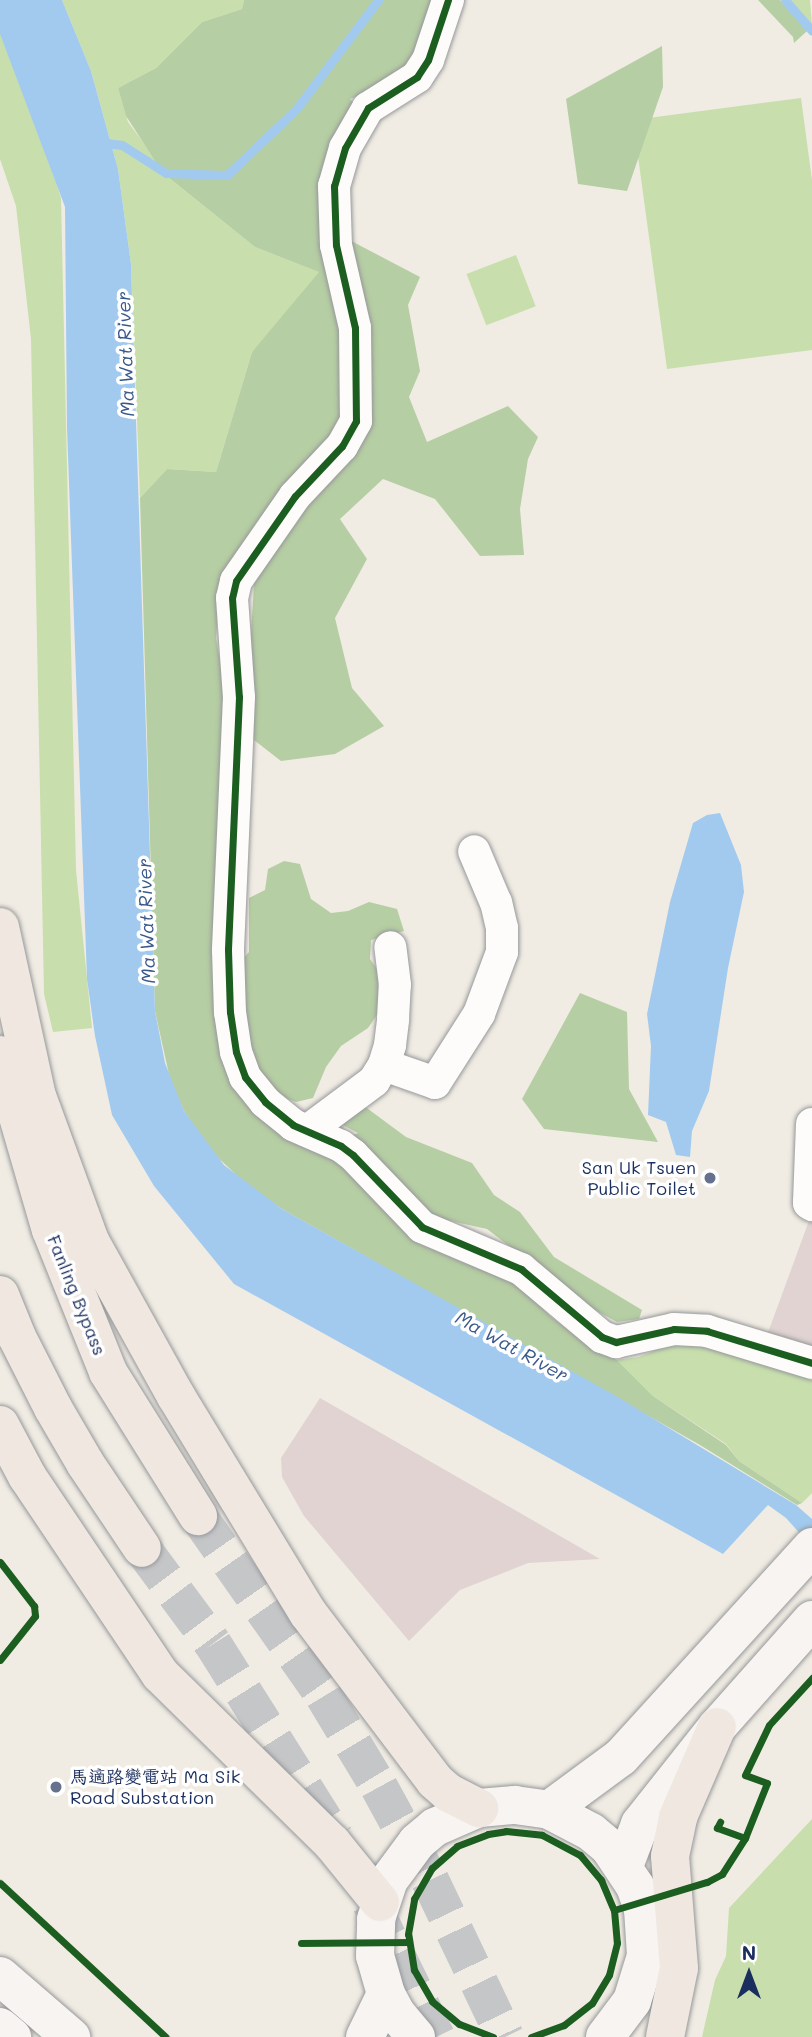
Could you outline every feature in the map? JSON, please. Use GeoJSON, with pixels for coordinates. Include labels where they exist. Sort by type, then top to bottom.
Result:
{"type":"FeatureCollection","features":[{"type":"Feature","properties":{"kind":"main road"},"geometry":{"type":"LineString","coordinates":[[0,927],[37,1096],[90,1241],[176,1396],[308,1612],[435,1781],[449,1793],[479,1808]]}},
{"type":"Feature","properties":{"kind":"main road","name":"Fanling Bypass"},"geometry":{"type":"LineString","coordinates":[[0,1055],[51,1230],[108,1372],[198,1516]]}},
{"type":"Feature","properties":{"kind":"main road"},"geometry":{"type":"LineString","coordinates":[[0,1295],[17,1338],[53,1408],[85,1463],[142,1548]]}},
{"type":"Feature","properties":{"kind":"main road"},"geometry":{"type":"LineString","coordinates":[[0,1425],[27,1476],[160,1674],[332,1843],[380,1902]]}},
{"type":"Feature","properties":{"kind":"main road"},"geometry":{"type":"LineString","coordinates":[[549,1810],[621,1757],[812,1547]]}},
{"type":"Feature","properties":{"kind":"main road"},"geometry":{"type":"LineString","coordinates":[[624,1866],[640,1824],[717,1727],[812,1620]]}},
{"type":"Feature","properties":{"kind":"main road"},"geometry":{"type":"LineString","coordinates":[[665,2037],[679,1968],[670,1856],[678,1817],[717,1727]]}},
{"type":"Feature","properties":{"kind":"main road"},"geometry":{"type":"LineString","coordinates":[[416,2037],[396,2013],[386,1994],[375,1956],[374,1937],[380,1902],[389,1880],[417,1842],[435,1827],[479,1808],[515,1805],[549,1810],[591,1832],[624,1866],[643,1909],[646,1956],[632,2001],[605,2037]]}},
{"type":"Feature","properties":{"kind":"main road"},"geometry":{"type":"LineString","coordinates":[[0,1976],[71,2037]]}},
{"type":"Feature","properties":{"kind":"main road"},"geometry":{"type":"LineString","coordinates":[[365,2037],[386,1994]]}},
{"type":"Feature","properties":{"kind":"main road"},"geometry":{"type":"LineString","coordinates":[[0,2027],[12,2037]]}},
{"type":"Feature","properties":{"kind":"street"},"geometry":{"type":"LineString","coordinates":[[448,0],[428,60],[417,77],[368,108],[345,148],[334,186],[336,245],[355,328],[356,421],[342,446],[295,496],[236,581],[232,598],[239,697],[228,950],[230,1012],[236,1052],[245,1077],[265,1102],[293,1125],[353,1155],[422,1227],[522,1269],[602,1336],[616,1342],[674,1329],[706,1331],[812,1363]]}},
{"type":"Feature","properties":{"kind":"street"},"geometry":{"type":"LineString","coordinates":[[383,1065],[435,1083],[479,1014],[502,952],[502,928],[496,903],[474,851]]}},
{"type":"Feature","properties":{"kind":"street"},"geometry":{"type":"LineString","coordinates":[[307,1131],[374,1081],[383,1065],[390,1045],[393,1019],[395,985],[390,947]]}},
{"type":"Feature","properties":{"kind":"street"},"geometry":{"type":"LineString","coordinates":[[812,1124],[809,1203],[812,1205]]}},
{"type":"Feature","properties":{"kind":"shaded area"},"geometry":{"type":"Polygon","coordinates":[[[812,1218],[812,1351],[766,1338],[812,1218]]]}},
{"type":"Feature","properties":{"kind":"shaded area"},"geometry":{"type":"Polygon","coordinates":[[[320,1398],[600,1559],[528,1563],[460,1590],[409,1641],[304,1516],[282,1477],[281,1458],[320,1398]]]}},
{"type":"Feature","properties":{"kind":"green space"},"geometry":{"type":"Polygon","coordinates":[[[62,0],[244,0],[242,9],[202,22],[156,68],[118,88],[128,122],[163,169],[163,173],[255,247],[320,272],[252,352],[216,472],[167,469],[140,498],[131,264],[118,169],[91,71],[62,0]]]}},
{"type":"Feature","properties":{"kind":"green space"},"geometry":{"type":"Polygon","coordinates":[[[244,0],[435,0],[421,43],[398,81],[350,99],[368,117],[336,233],[420,277],[408,305],[420,371],[409,397],[427,442],[508,406],[538,437],[528,459],[520,509],[524,555],[480,556],[435,499],[383,479],[340,519],[367,559],[335,618],[352,688],[384,726],[335,754],[281,761],[245,733],[254,584],[244,550],[220,587],[216,638],[230,718],[238,964],[249,952],[249,898],[265,890],[268,869],[284,861],[300,864],[311,899],[331,913],[348,911],[369,902],[397,909],[404,931],[371,940],[370,959],[381,974],[377,1015],[368,1028],[341,1046],[326,1067],[313,1098],[296,1102],[277,1095],[342,1140],[358,1133],[335,1121],[356,1100],[406,1137],[472,1163],[494,1195],[520,1212],[554,1257],[642,1310],[639,1319],[617,1322],[584,1304],[487,1229],[424,1215],[418,1243],[465,1263],[511,1276],[550,1316],[585,1343],[617,1360],[653,1396],[726,1445],[739,1461],[802,1503],[797,1505],[700,1445],[282,1209],[244,1182],[213,1153],[184,1111],[170,1079],[155,1011],[140,498],[167,469],[216,472],[252,352],[319,272],[255,247],[163,173],[126,116],[118,88],[156,68],[202,22],[242,9],[244,0]]]}},
{"type":"Feature","properties":{"kind":"green space"},"geometry":{"type":"Polygon","coordinates":[[[758,0],[780,0],[807,31],[794,43],[793,37],[758,0]]]}},
{"type":"Feature","properties":{"kind":"green space"},"geometry":{"type":"Polygon","coordinates":[[[789,0],[810,0],[812,25],[789,0]]]}},
{"type":"Feature","properties":{"kind":"green space"},"geometry":{"type":"Polygon","coordinates":[[[0,24],[10,39],[61,198],[76,870],[92,1028],[53,1032],[44,994],[31,339],[16,206],[0,159],[0,24]]]}},
{"type":"Feature","properties":{"kind":"green space"},"geometry":{"type":"Polygon","coordinates":[[[662,46],[663,87],[627,191],[578,184],[566,99],[662,46]]]}},
{"type":"Feature","properties":{"kind":"green space"},"geometry":{"type":"Polygon","coordinates":[[[801,98],[812,180],[812,350],[667,369],[633,120],[801,98]]]}},
{"type":"Feature","properties":{"kind":"green space"},"geometry":{"type":"Polygon","coordinates":[[[516,255],[536,306],[486,325],[467,274],[516,255]]]}},
{"type":"Feature","properties":{"kind":"green space"},"geometry":{"type":"Polygon","coordinates":[[[580,993],[627,1012],[629,1089],[658,1142],[544,1129],[522,1099],[580,993]]]}},
{"type":"Feature","properties":{"kind":"green space"},"geometry":{"type":"Polygon","coordinates":[[[672,1343],[707,1344],[812,1376],[812,1493],[802,1503],[739,1461],[726,1444],[653,1396],[617,1360],[639,1357],[672,1343]]]}},
{"type":"Feature","properties":{"kind":"green space"},"geometry":{"type":"Polygon","coordinates":[[[812,1819],[812,2037],[702,2037],[715,1980],[726,1956],[729,1908],[812,1819]]]}},
{"type":"Feature","properties":{"kind":"water","name":"Ma Wat River"},"geometry":{"type":"Polygon","coordinates":[[[0,0],[62,0],[91,71],[118,169],[131,264],[155,1011],[165,1063],[184,1111],[224,1165],[282,1209],[616,1396],[796,1505],[812,1519],[812,1547],[786,1518],[768,1505],[723,1554],[234,1284],[154,1186],[112,1115],[95,1036],[87,979],[67,428],[65,207],[0,34],[0,0]]]}},
{"type":"Feature","properties":{"kind":"water"},"geometry":{"type":"Polygon","coordinates":[[[720,813],[741,865],[744,892],[728,968],[709,1091],[692,1131],[690,1157],[676,1155],[666,1122],[648,1115],[651,1046],[647,1014],[670,902],[693,823],[707,815],[720,813]]]}},
{"type":"Feature","properties":{"kind":"waterway"},"geometry":{"type":"LineString","coordinates":[[106,143],[122,145],[166,173],[227,175],[297,108],[378,0]]}},
{"type":"Feature","properties":{"kind":"waterway"},"geometry":{"type":"LineString","coordinates":[[785,0],[812,31]]}},
{"type":"Feature","properties":{"kind":"tunnel"},"geometry":{"type":"LineString","coordinates":[[198,1516],[324,1696],[379,1787],[430,1880],[505,2037]]}},
{"type":"Feature","properties":{"kind":"tunnel"},"geometry":{"type":"LineString","coordinates":[[142,1548],[213,1644],[335,1838]]}},
{"type":"Feature","properties":{"kind":"tunnel"},"geometry":{"type":"LineString","coordinates":[[371,1903],[436,2037]]}},
{"type":"Feature","properties":{"kind":"cycle path"},"geometry":{"type":"LineString","coordinates":[[448,0],[428,60],[417,77],[368,108],[345,148],[334,186],[336,245],[355,328],[356,421],[342,446],[295,496],[236,581],[232,598],[239,697],[228,950],[230,1012],[236,1052],[245,1077],[265,1102],[293,1125],[341,1146],[353,1155],[422,1227],[521,1269],[602,1337],[616,1342],[674,1329],[707,1331],[812,1363]]}},
{"type":"Feature","properties":{"kind":"cycle path"},"geometry":{"type":"LineString","coordinates":[[0,1562],[34,1606],[35,1616],[0,1660]]}},
{"type":"Feature","properties":{"kind":"cycle path"},"geometry":{"type":"LineString","coordinates":[[745,1838],[767,1783],[745,1775],[769,1725],[812,1678]]}},
{"type":"Feature","properties":{"kind":"cycle path"},"geometry":{"type":"LineString","coordinates":[[614,1910],[707,1882],[722,1874],[745,1838],[717,1828],[720,1822]]}},
{"type":"Feature","properties":{"kind":"cycle path"},"geometry":{"type":"LineString","coordinates":[[493,2037],[459,2024],[432,2001],[414,1970],[408,1934],[414,1899],[432,1868],[457,1846],[488,1834],[506,1831],[542,1835],[580,1855],[601,1880],[614,1910],[617,1943],[609,1975],[592,2003],[564,2025],[531,2037]]}},
{"type":"Feature","properties":{"kind":"cycle path"},"geometry":{"type":"LineString","coordinates":[[0,1883],[166,2037]]}},
{"type":"Feature","properties":{"kind":"cycle path"},"geometry":{"type":"LineString","coordinates":[[301,1943],[408,1942]]}},
{"type":"Feature","properties":{"kind":"place","name":"San Uk Tsuen Public Toilet"},"geometry":{"type":"Point","coordinates":[710,1178]}},
{"type":"Feature","properties":{"kind":"place","name":"馬適路變電站 Ma Sik Road Substation"},"geometry":{"type":"Point","coordinates":[56,1787]}}]}
